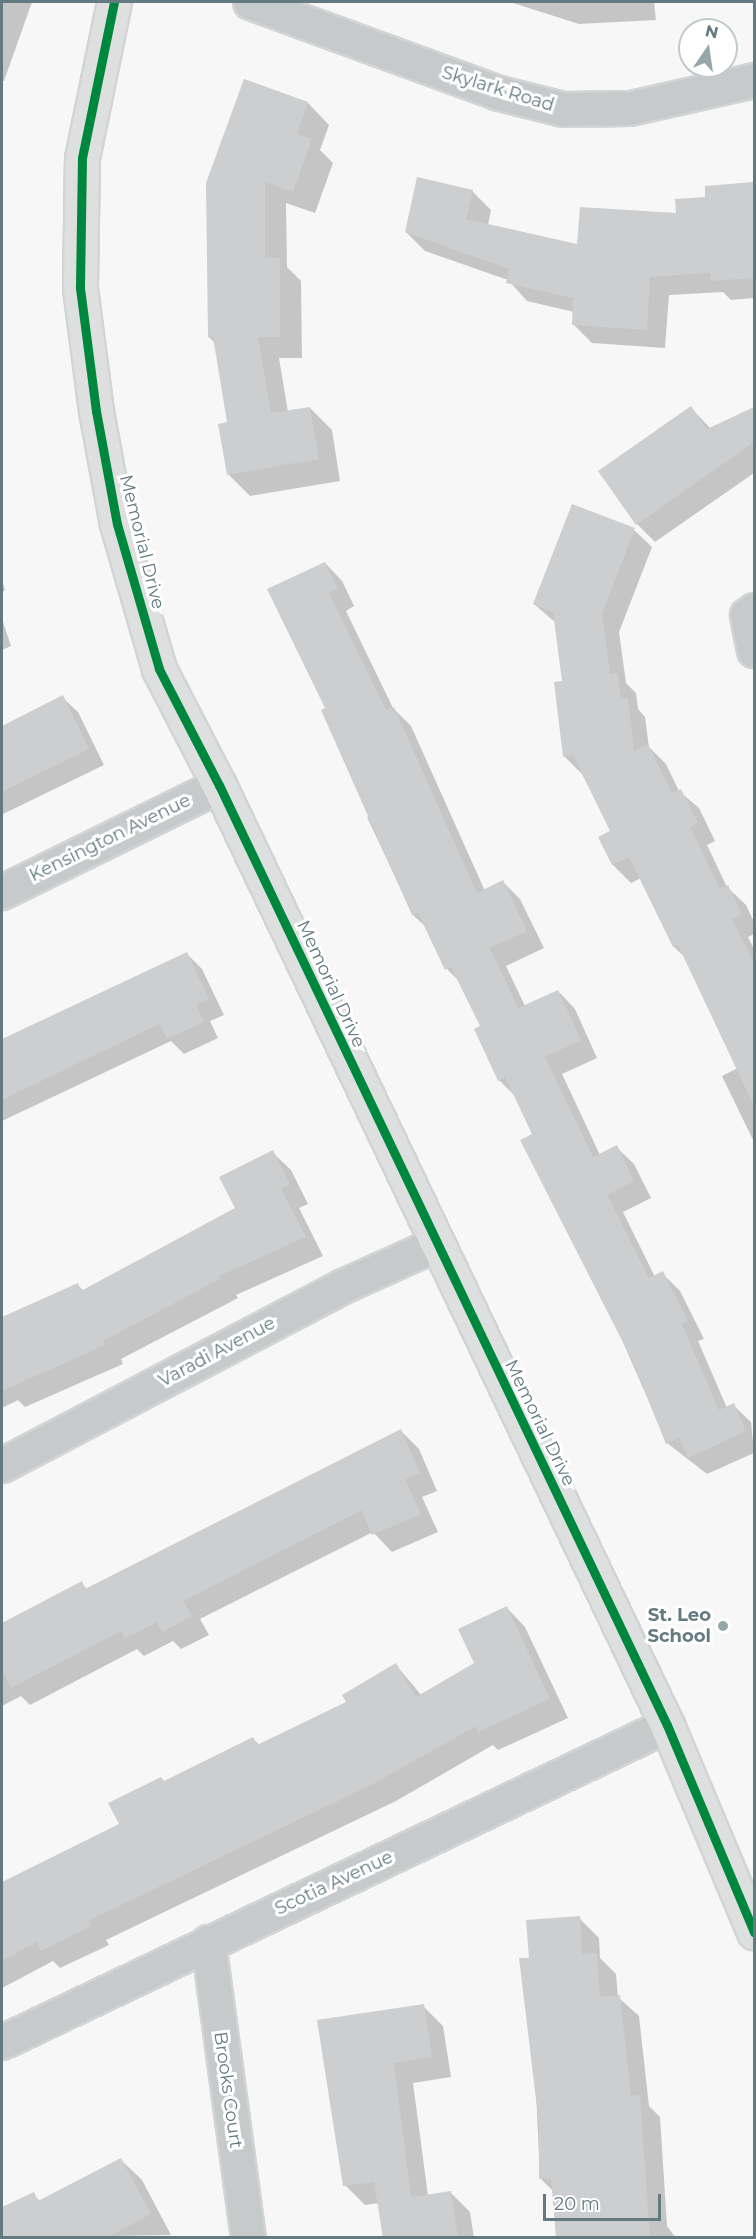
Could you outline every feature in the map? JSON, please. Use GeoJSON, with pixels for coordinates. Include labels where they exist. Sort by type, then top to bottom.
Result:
{"type":"FeatureCollection","features":[{"type":"Feature","properties":{"kind":"main road","name":"Memorial Drive"},"geometry":{"type":"LineString","coordinates":[[114,2],[82,158],[81,300],[117,524],[159,669],[219,785],[667,1725],[754,1932]]}},
{"type":"Feature","properties":{"kind":"street","name":"Skylark Road"},"geometry":{"type":"LineString","coordinates":[[250,2],[499,93],[563,109],[630,108],[754,80]]}},
{"type":"Feature","properties":{"kind":"street"},"geometry":{"type":"LineString","coordinates":[[754,610],[747,615],[754,650]]}},
{"type":"Feature","properties":{"kind":"street","name":"Kensington Avenue"},"geometry":{"type":"LineString","coordinates":[[2,892],[219,785]]}},
{"type":"Feature","properties":{"kind":"street","name":"Varadi Avenue"},"geometry":{"type":"LineString","coordinates":[[2,1465],[343,1286],[436,1244]]}},
{"type":"Feature","properties":{"kind":"street","name":"Scotia Avenue"},"geometry":{"type":"LineString","coordinates":[[2,2042],[667,1725]]}},
{"type":"Feature","properties":{"kind":"street","name":"Brooks Court"},"geometry":{"type":"LineString","coordinates":[[208,1942],[248,2238]]}},
{"type":"Feature","properties":{"kind":"building"},"geometry":{"type":"Polygon","coordinates":[[[244,79],[308,102],[297,134],[312,139],[293,192],[265,182],[265,258],[280,258],[280,337],[258,337],[271,413],[310,407],[319,459],[227,475],[218,424],[227,422],[213,337],[208,337],[206,183],[244,79]]]}},
{"type":"Feature","properties":{"kind":"building"},"geometry":{"type":"Polygon","coordinates":[[[417,177],[473,190],[466,219],[577,244],[580,207],[676,213],[675,199],[705,197],[705,186],[754,182],[754,278],[711,281],[710,273],[650,277],[647,330],[572,325],[573,298],[506,283],[509,269],[405,232],[417,177]]]}},
{"type":"Feature","properties":{"kind":"building"},"geometry":{"type":"Polygon","coordinates":[[[691,406],[707,429],[754,407],[754,442],[636,525],[598,471],[691,406]]]}},
{"type":"Feature","properties":{"kind":"building"},"geometry":{"type":"Polygon","coordinates":[[[572,504],[635,528],[602,614],[610,674],[618,673],[621,699],[628,698],[634,751],[648,744],[672,793],[681,789],[698,823],[690,827],[720,889],[728,885],[742,914],[732,919],[754,963],[754,1106],[678,945],[673,947],[629,857],[612,865],[598,837],[610,831],[573,755],[563,757],[554,682],[562,681],[553,612],[533,604],[572,504]]]}},
{"type":"Feature","properties":{"kind":"building"},"geometry":{"type":"Polygon","coordinates":[[[325,562],[338,589],[329,593],[386,710],[394,707],[477,893],[503,880],[527,931],[490,948],[518,1008],[558,990],[581,1040],[545,1057],[593,1157],[617,1145],[634,1181],[607,1195],[649,1278],[663,1271],[688,1321],[682,1324],[719,1410],[734,1403],[746,1431],[688,1458],[679,1438],[666,1444],[633,1362],[520,1140],[532,1134],[505,1077],[498,1081],[474,1029],[480,1026],[451,967],[445,970],[418,913],[412,915],[321,710],[325,708],[267,589],[325,562]]]}},
{"type":"Feature","properties":{"kind":"building"},"geometry":{"type":"Polygon","coordinates":[[[63,695],[89,749],[2,792],[2,726],[63,695]]]}},
{"type":"Feature","properties":{"kind":"building"},"geometry":{"type":"Polygon","coordinates":[[[187,952],[209,999],[196,1005],[204,1022],[167,1039],[159,1024],[2,1100],[2,1039],[187,952]]]}},
{"type":"Feature","properties":{"kind":"building"},"geometry":{"type":"Polygon","coordinates":[[[273,1150],[290,1185],[281,1189],[306,1237],[219,1276],[220,1279],[103,1341],[105,1345],[2,1391],[2,1317],[78,1283],[81,1291],[235,1208],[219,1177],[273,1150]]]}},
{"type":"Feature","properties":{"kind":"building"},"geometry":{"type":"Polygon","coordinates":[[[401,1429],[420,1473],[405,1479],[421,1514],[372,1535],[362,1510],[183,1601],[192,1616],[162,1632],[157,1622],[125,1639],[121,1631],[11,1688],[2,1670],[2,1623],[82,1581],[85,1589],[401,1429]]]}},
{"type":"Feature","properties":{"kind":"building"},"geometry":{"type":"Polygon","coordinates":[[[507,1606],[550,1699],[478,1732],[476,1726],[377,1782],[88,1921],[91,1926],[41,1951],[36,1942],[2,1961],[2,1882],[119,1824],[108,1803],[161,1777],[164,1781],[253,1737],[257,1745],[346,1702],[342,1695],[396,1663],[416,1697],[474,1663],[458,1629],[507,1606]]]}},
{"type":"Feature","properties":{"kind":"building"},"geometry":{"type":"Polygon","coordinates":[[[580,1916],[582,1954],[597,1953],[600,1997],[620,1995],[631,2096],[640,2095],[650,2238],[556,2238],[551,2178],[539,2179],[539,2124],[519,1958],[529,1958],[526,1920],[580,1916]]]}},
{"type":"Feature","properties":{"kind":"building"},"geometry":{"type":"Polygon","coordinates":[[[424,2004],[432,2057],[394,2063],[411,2197],[451,2191],[458,2238],[383,2238],[374,2182],[343,2186],[317,2020],[424,2004]]]}},
{"type":"Feature","properties":{"kind":"building"},"geometry":{"type":"Polygon","coordinates":[[[121,2158],[151,2214],[106,2238],[2,2238],[2,2207],[34,2192],[38,2201],[121,2158]]]}},
{"type":"Feature","properties":{"kind":"cycle path"},"geometry":{"type":"LineString","coordinates":[[114,2],[82,158],[80,288],[96,411],[117,524],[159,669],[219,785],[667,1725],[754,1932]]}},
{"type":"Feature","properties":{"kind":"place","name":"St. Leo School"},"geometry":{"type":"Point","coordinates":[723,1626]}}]}
